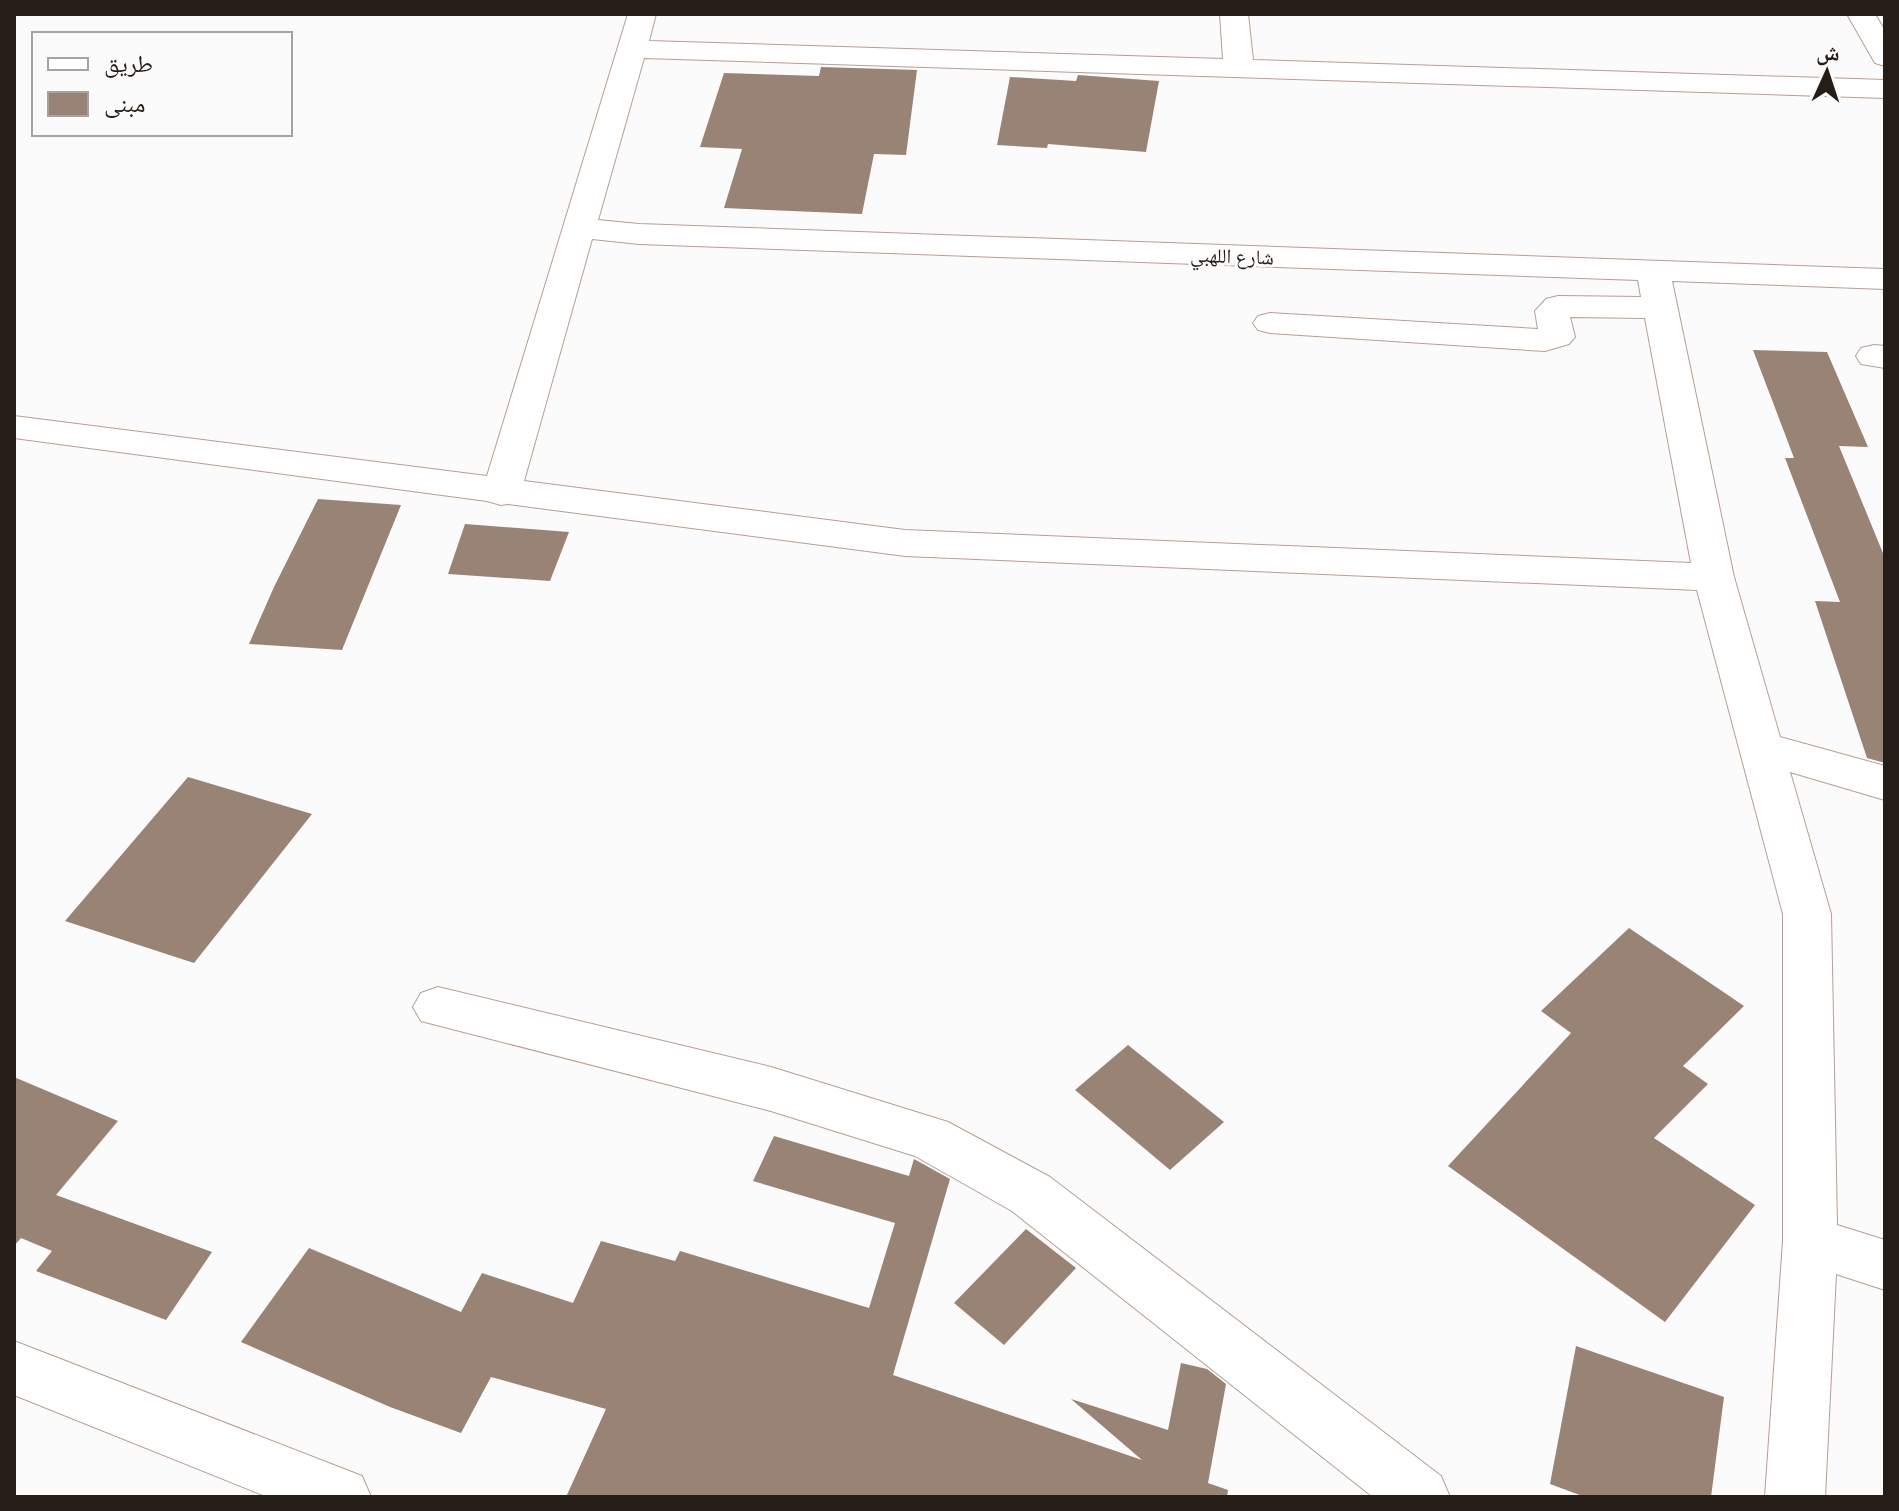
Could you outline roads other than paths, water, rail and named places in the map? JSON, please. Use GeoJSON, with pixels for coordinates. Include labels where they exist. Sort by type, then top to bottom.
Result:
{"type":"FeatureCollection","features":[{"type":"Feature","properties":{"kind":"street"},"geometry":{"type":"LineString","coordinates":[[501,493],[642,14]]}},
{"type":"Feature","properties":{"kind":"street"},"geometry":{"type":"LineString","coordinates":[[1234,14],[1239,69]]}},
{"type":"Feature","properties":{"kind":"street"},"geometry":{"type":"LineString","coordinates":[[1861,14],[1885,57]]}},
{"type":"Feature","properties":{"kind":"street"},"geometry":{"type":"LineString","coordinates":[[632,49],[1885,89]]}},
{"type":"Feature","properties":{"kind":"street","name":"شارع اللهبي"},"geometry":{"type":"LineString","coordinates":[[578,228],[639,234],[1656,290],[1885,279]]}},
{"type":"Feature","properties":{"kind":"street"},"geometry":{"type":"LineString","coordinates":[[1270,323],[1545,340],[1557,337],[1552,311],[1558,306],[1656,290],[1714,577],[1807,914],[1810,1241],[1795,1497]]}},
{"type":"Feature","properties":{"kind":"street"},"geometry":{"type":"LineString","coordinates":[[14,427],[501,493],[905,543],[1714,577]]}},
{"type":"Feature","properties":{"kind":"street"},"geometry":{"type":"LineString","coordinates":[[1762,748],[1885,783]]}},
{"type":"Feature","properties":{"kind":"street"},"geometry":{"type":"LineString","coordinates":[[438,1007],[771,1089],[930,1138],[1031,1194],[1420,1497]]}},
{"type":"Feature","properties":{"kind":"street"},"geometry":{"type":"LineString","coordinates":[[1810,1241],[1885,1265]]}},
{"type":"Feature","properties":{"kind":"street"},"geometry":{"type":"LineString","coordinates":[[14,1368],[341,1497]]}}]}
